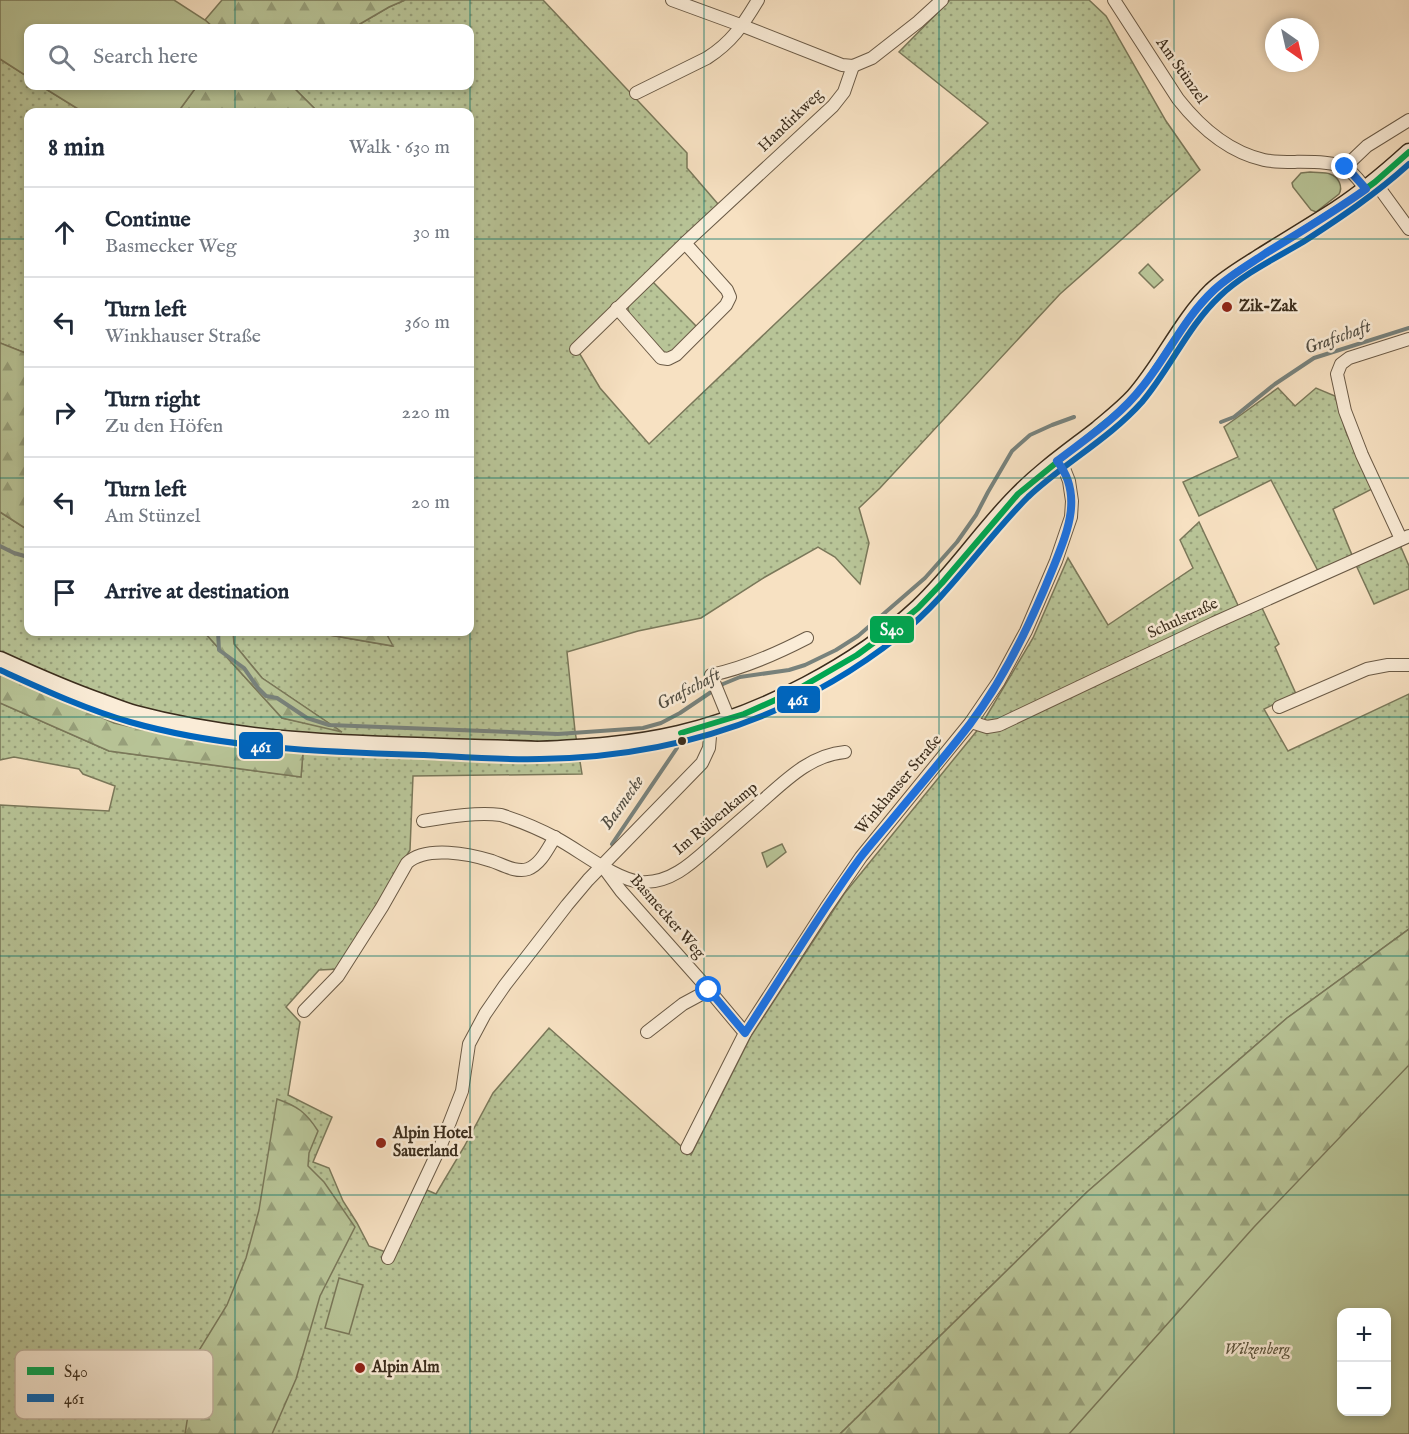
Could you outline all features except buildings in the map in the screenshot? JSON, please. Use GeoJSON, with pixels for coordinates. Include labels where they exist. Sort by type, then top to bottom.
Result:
{"type":"FeatureCollection","features":[{"type":"Feature","properties":{"kind":"street"},"geometry":{"type":"LineString","coordinates":[[672,0],[842,65],[853,66],[872,58],[885,49],[942,0]]}},
{"type":"Feature","properties":{"kind":"street"},"geometry":{"type":"LineString","coordinates":[[636,93],[707,58],[726,44],[743,26],[758,0]]}},
{"type":"Feature","properties":{"kind":"street","name":"Am Stünzel"},"geometry":{"type":"LineString","coordinates":[[1114,0],[1173,93],[1208,132],[1232,147],[1263,160],[1330,163],[1345,167]]}},
{"type":"Feature","properties":{"kind":"street","name":"Handirkweg"},"geometry":{"type":"LineString","coordinates":[[576,349],[685,243],[833,106],[844,92],[853,66]]}},
{"type":"Feature","properties":{"kind":"street"},"geometry":{"type":"LineString","coordinates":[[1409,120],[1367,146],[1345,167],[1370,185],[1409,230]]}},
{"type":"Feature","properties":{"kind":"street"},"geometry":{"type":"LineString","coordinates":[[0,660],[44,680],[134,713],[228,733],[308,742],[548,750],[621,744],[681,733],[729,719],[810,683],[857,655],[918,608],[1018,494],[1128,404],[1144,385],[1189,318],[1217,287],[1236,272],[1337,209],[1409,152]]}},
{"type":"Feature","properties":{"kind":"street"},"geometry":{"type":"LineString","coordinates":[[617,308],[661,358],[672,358],[684,347],[726,305],[730,297],[727,290],[685,243]]}},
{"type":"Feature","properties":{"kind":"street"},"geometry":{"type":"LineString","coordinates":[[1405,538],[1352,432],[1337,374],[1341,364],[1349,358],[1409,339]]}},
{"type":"Feature","properties":{"kind":"street","name":"Winkhauser Straße"},"geometry":{"type":"LineString","coordinates":[[687,1148],[745,1033],[826,908],[861,857],[971,722],[999,681],[1026,631],[1046,587],[1068,528],[1072,509],[1071,491],[1065,471],[1057,461]]}},
{"type":"Feature","properties":{"kind":"street","name":"Schulstraße"},"geometry":{"type":"LineString","coordinates":[[971,722],[987,727],[999,725],[1214,623],[1405,538]]}},
{"type":"Feature","properties":{"kind":"street"},"geometry":{"type":"LineString","coordinates":[[729,719],[711,675],[761,660],[807,638]]}},
{"type":"Feature","properties":{"kind":"street"},"geometry":{"type":"LineString","coordinates":[[1279,707],[1366,669],[1388,665],[1409,665]]}},
{"type":"Feature","properties":{"kind":"street"},"geometry":{"type":"LineString","coordinates":[[388,1258],[458,1103],[464,1080],[467,1053],[485,1014],[567,905],[602,865],[702,763],[709,748],[711,725]]}},
{"type":"Feature","properties":{"kind":"street","name":"Im Rübenkamp"},"geometry":{"type":"LineString","coordinates":[[423,821],[491,814],[509,818],[555,837],[630,880],[661,881],[682,870],[700,856],[800,769],[825,756],[845,752]]}},
{"type":"Feature","properties":{"kind":"street"},"geometry":{"type":"LineString","coordinates":[[304,1011],[338,976],[411,859],[433,852],[481,858],[526,870],[536,864],[555,837]]}},
{"type":"Feature","properties":{"kind":"street","name":"Basmecker Weg"},"geometry":{"type":"LineString","coordinates":[[602,865],[621,891],[745,1033]]}},
{"type":"Feature","properties":{"kind":"street"},"geometry":{"type":"LineString","coordinates":[[647,1032],[683,1004],[709,990]]}},
{"type":"Feature","properties":{"kind":"green space"},"geometry":{"type":"Polygon","coordinates":[[[0,0],[174,0],[210,24],[24,24],[24,74],[0,59],[0,0]]]}},
{"type":"Feature","properties":{"kind":"green space"},"geometry":{"type":"Polygon","coordinates":[[[222,0],[405,0],[360,24],[210,24],[205,20],[222,0]]]}},
{"type":"Feature","properties":{"kind":"green space"},"geometry":{"type":"Polygon","coordinates":[[[405,0],[543,0],[687,153],[687,168],[724,211],[652,281],[697,327],[673,351],[661,352],[630,315],[629,304],[578,351],[600,388],[649,444],[988,123],[899,52],[950,0],[1089,0],[1106,16],[1166,121],[1200,170],[1060,294],[859,508],[869,543],[860,584],[835,557],[818,547],[765,577],[701,618],[638,631],[567,652],[582,774],[413,776],[410,850],[339,969],[319,970],[286,1007],[300,1022],[288,1095],[332,1117],[313,1162],[329,1168],[343,1201],[369,1246],[394,1255],[427,1190],[436,1194],[493,1093],[549,1028],[691,1155],[751,1036],[844,894],[980,727],[1033,638],[1068,558],[1108,625],[1193,568],[1180,540],[1199,522],[1243,616],[1262,608],[1279,644],[1275,647],[1296,694],[1264,709],[1288,751],[1409,694],[1409,929],[1287,1018],[1087,1192],[840,1434],[0,1434],[0,805],[109,811],[115,786],[83,774],[79,769],[14,757],[0,760],[0,703],[109,751],[301,777],[303,753],[194,741],[114,723],[0,672],[0,512],[24,527],[24,636],[208,636],[282,718],[339,730],[262,678],[234,644],[233,636],[335,636],[392,646],[387,636],[474,636],[474,108],[314,108],[296,90],[474,90],[474,24],[360,24],[405,0]]]}},
{"type":"Feature","properties":{"kind":"green space"},"geometry":{"type":"Polygon","coordinates":[[[0,59],[24,74],[24,90],[47,90],[77,108],[24,108],[24,352],[0,343],[0,59]]]}},
{"type":"Feature","properties":{"kind":"green space"},"geometry":{"type":"Polygon","coordinates":[[[47,90],[194,90],[181,108],[77,108],[47,90]]]}},
{"type":"Feature","properties":{"kind":"green space"},"geometry":{"type":"Polygon","coordinates":[[[194,90],[296,90],[314,108],[181,108],[194,90]]]}},
{"type":"Feature","properties":{"kind":"green space"},"geometry":{"type":"Polygon","coordinates":[[[1301,173],[1330,174],[1336,177],[1340,185],[1339,194],[1316,212],[1311,210],[1292,183],[1301,173]]]}},
{"type":"Feature","properties":{"kind":"green space"},"geometry":{"type":"Polygon","coordinates":[[[1148,264],[1163,280],[1154,288],[1139,273],[1148,264]]]}},
{"type":"Feature","properties":{"kind":"green space"},"geometry":{"type":"Polygon","coordinates":[[[0,343],[24,352],[24,527],[0,512],[0,343]]]}},
{"type":"Feature","properties":{"kind":"green space"},"geometry":{"type":"Polygon","coordinates":[[[1278,388],[1295,406],[1316,388],[1335,396],[1346,432],[1372,489],[1333,509],[1352,555],[1318,571],[1271,480],[1199,516],[1183,482],[1238,457],[1224,427],[1278,388]]]}},
{"type":"Feature","properties":{"kind":"green space"},"geometry":{"type":"Polygon","coordinates":[[[1400,545],[1409,566],[1409,589],[1374,604],[1355,563],[1400,545]]]}},
{"type":"Feature","properties":{"kind":"green space"},"geometry":{"type":"Polygon","coordinates":[[[208,636],[233,636],[234,644],[262,678],[342,732],[282,718],[208,636]]]}},
{"type":"Feature","properties":{"kind":"green space"},"geometry":{"type":"Polygon","coordinates":[[[335,636],[388,636],[393,646],[335,636]]]}},
{"type":"Feature","properties":{"kind":"green space"},"geometry":{"type":"Polygon","coordinates":[[[0,672],[114,723],[194,741],[303,753],[301,777],[109,751],[0,703],[0,672]]]}},
{"type":"Feature","properties":{"kind":"green space"},"geometry":{"type":"Polygon","coordinates":[[[782,844],[786,852],[767,867],[762,853],[782,844]]]}},
{"type":"Feature","properties":{"kind":"green space"},"geometry":{"type":"Polygon","coordinates":[[[1409,929],[1409,1434],[840,1434],[1087,1192],[1287,1018],[1409,929]]]}},
{"type":"Feature","properties":{"kind":"green space","name":"Wilzenberg"},"geometry":{"type":"Polygon","coordinates":[[[1409,1065],[1409,1434],[1069,1434],[1254,1227],[1409,1065]]]}},
{"type":"Feature","properties":{"kind":"green space"},"geometry":{"type":"Polygon","coordinates":[[[277,1099],[300,1110],[318,1131],[309,1153],[308,1166],[324,1182],[355,1227],[320,1296],[296,1379],[272,1434],[185,1434],[187,1419],[213,1419],[213,1350],[199,1350],[227,1305],[246,1258],[259,1210],[277,1099]]]}},
{"type":"Feature","properties":{"kind":"green space"},"geometry":{"type":"Polygon","coordinates":[[[339,1278],[363,1285],[349,1334],[325,1328],[339,1278]]]}},
{"type":"Feature","properties":{"kind":"waterway","name":"Grafschaft"},"geometry":{"type":"LineString","coordinates":[[1221,422],[1234,417],[1275,384],[1314,358],[1409,328]]}},
{"type":"Feature","properties":{"kind":"waterway","name":"Grafschaft"},"geometry":{"type":"LineString","coordinates":[[218,636],[219,650],[244,668],[266,696],[277,698],[307,718],[329,725],[558,734],[643,728],[661,723],[680,713],[723,684],[740,677],[789,670],[805,665],[858,636],[925,578],[957,542],[976,515],[1012,451],[1030,435],[1074,417]]}},
{"type":"Feature","properties":{"kind":"waterway","name":"Grafschaft"},"geometry":{"type":"LineString","coordinates":[[0,546],[24,556]]}},
{"type":"Feature","properties":{"kind":"waterway","name":"Basmecke"},"geometry":{"type":"LineString","coordinates":[[612,844],[677,748]]}},
{"type":"Feature","properties":{"kind":"transit line","name":"S40"},"geometry":{"type":"LineString","coordinates":[[681,733],[744,714],[793,692],[857,655],[895,627],[918,608],[942,583],[1018,494],[1128,404],[1144,385],[1189,318],[1217,287],[1236,272],[1353,198],[1409,152]]}},
{"type":"Feature","properties":{"kind":"transit line","name":"461"},"geometry":{"type":"LineString","coordinates":[[0,670],[80,705],[130,722],[202,738],[276,748],[511,759],[589,757],[637,751],[730,728],[774,711],[817,690],[859,665],[899,636],[934,604],[1028,497],[1115,428],[1142,402],[1198,321],[1220,296],[1249,273],[1344,215],[1409,164]]}},
{"type":"Feature","properties":{"kind":"place","name":"Zik-Zak"},"geometry":{"type":"Point","coordinates":[1227,307]}},
{"type":"Feature","properties":{"kind":"place","name":"Alpin Hotel Sauerland"},"geometry":{"type":"Point","coordinates":[381,1143]}},
{"type":"Feature","properties":{"kind":"place","name":"Alpin Alm"},"geometry":{"type":"Point","coordinates":[360,1368]}},
{"type":"Feature","properties":{"kind":"route"},"geometry":{"type":"LineString","coordinates":[[709,990],[745,1033],[861,857],[947,753],[999,681],[1046,587],[1071,517],[1072,501],[1069,481],[1057,461],[1128,404],[1144,385],[1189,318],[1217,287],[1236,272],[1366,189],[1345,167]]}}]}
